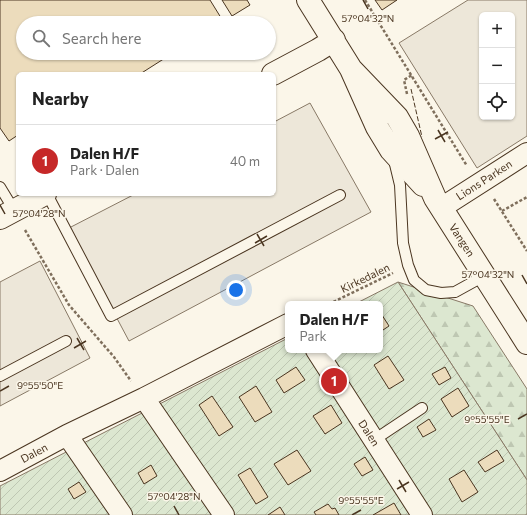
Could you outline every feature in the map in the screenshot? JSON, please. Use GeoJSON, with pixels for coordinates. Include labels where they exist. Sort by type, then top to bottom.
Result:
{"type":"FeatureCollection","features":[{"type":"Feature","properties":{"kind":"street","name":"Vangen"},"geometry":{"type":"LineString","coordinates":[[308,0],[351,69],[378,127],[391,150],[438,203]]}},
{"type":"Feature","properties":{"kind":"street"},"geometry":{"type":"LineString","coordinates":[[276,72],[334,40]]}},
{"type":"Feature","properties":{"kind":"street","name":"Vangen"},"geometry":{"type":"LineString","coordinates":[[351,69],[396,117],[408,136],[438,203],[527,343]]}},
{"type":"Feature","properties":{"kind":"street","name":"Lions Parken"},"geometry":{"type":"LineString","coordinates":[[438,203],[475,175],[527,153]]}},
{"type":"Feature","properties":{"kind":"street"},"geometry":{"type":"LineString","coordinates":[[7,214],[42,196]]}},
{"type":"Feature","properties":{"kind":"street","name":"Dalen"},"geometry":{"type":"LineString","coordinates":[[0,471],[67,435],[144,398],[285,326]]}},
{"type":"Feature","properties":{"kind":"street","name":"Dalen"},"geometry":{"type":"LineString","coordinates":[[318,353],[422,515]]}},
{"type":"Feature","properties":{"kind":"street"},"geometry":{"type":"LineString","coordinates":[[144,398],[224,515]]}},
{"type":"Feature","properties":{"kind":"street"},"geometry":{"type":"LineString","coordinates":[[67,435],[122,515]]}},
{"type":"Feature","properties":{"kind":"lane"},"geometry":{"type":"LineString","coordinates":[[391,150],[400,185],[403,243],[408,265],[414,280],[426,290],[441,293],[455,292],[484,276]]}},
{"type":"Feature","properties":{"kind":"lane"},"geometry":{"type":"LineString","coordinates":[[0,187],[7,214]]}},
{"type":"Feature","properties":{"kind":"lane"},"geometry":{"type":"LineString","coordinates":[[47,196],[111,316],[340,195]]}},
{"type":"Feature","properties":{"kind":"lane"},"geometry":{"type":"LineString","coordinates":[[0,376],[66,341]]}},
{"type":"Feature","properties":{"kind":"lane"},"geometry":{"type":"LineString","coordinates":[[374,440],[422,408]]}},
{"type":"Feature","properties":{"kind":"path"},"geometry":{"type":"LineString","coordinates":[[365,0],[475,175],[489,190],[527,251]]}},
{"type":"Feature","properties":{"kind":"path"},"geometry":{"type":"LineString","coordinates":[[502,211],[527,197]]}},
{"type":"Feature","properties":{"kind":"path"},"geometry":{"type":"LineString","coordinates":[[7,214],[69,305],[114,357],[144,398]]}},
{"type":"Feature","properties":{"kind":"path"},"geometry":{"type":"LineString","coordinates":[[523,246],[527,243]]}},
{"type":"Feature","properties":{"kind":"path","name":"Kirkedalen"},"geometry":{"type":"LineString","coordinates":[[335,301],[408,265]]}},
{"type":"Feature","properties":{"kind":"green space"},"geometry":{"type":"Polygon","coordinates":[[[398,282],[473,306],[527,389],[527,480],[398,282]]]}},
{"type":"Feature","properties":{"kind":"green space"},"geometry":{"type":"Polygon","coordinates":[[[398,282],[527,480],[527,515],[0,515],[0,486],[285,340],[285,353],[383,353],[383,301],[361,301],[398,282]]]}},
{"type":"Feature","properties":{"kind":"shaded area"},"geometry":{"type":"Polygon","coordinates":[[[468,0],[527,0],[527,136],[477,168],[399,43],[468,0]]]}},
{"type":"Feature","properties":{"kind":"shaded area"},"geometry":{"type":"Polygon","coordinates":[[[310,103],[371,212],[129,341],[69,228],[131,196],[276,196],[276,121],[310,103]]]}},
{"type":"Feature","properties":{"kind":"shaded area"},"geometry":{"type":"Polygon","coordinates":[[[40,261],[90,358],[0,406],[0,282],[40,261]]]}},
{"type":"Feature","properties":{"kind":"building"},"geometry":{"type":"Polygon","coordinates":[[[0,0],[210,0],[220,16],[16,16],[16,60],[162,60],[143,72],[16,72],[16,136],[9,141],[0,128],[0,0]]]}},
{"type":"Feature","properties":{"kind":"building"},"geometry":{"type":"Polygon","coordinates":[[[222,0],[247,0],[250,5],[232,16],[222,0]]]}},
{"type":"Feature","properties":{"kind":"building"},"geometry":{"type":"Polygon","coordinates":[[[375,0],[397,0],[382,10],[375,0]]]}},
{"type":"Feature","properties":{"kind":"building"},"geometry":{"type":"Polygon","coordinates":[[[383,317],[389,326],[383,330],[383,317]]]}},
{"type":"Feature","properties":{"kind":"building"},"geometry":{"type":"Polygon","coordinates":[[[388,356],[404,380],[389,389],[374,365],[388,356]]]}},
{"type":"Feature","properties":{"kind":"building"},"geometry":{"type":"Polygon","coordinates":[[[296,367],[305,380],[284,393],[276,380],[296,367]]]}},
{"type":"Feature","properties":{"kind":"building"},"geometry":{"type":"Polygon","coordinates":[[[445,367],[451,378],[439,385],[432,374],[445,367]]]}},
{"type":"Feature","properties":{"kind":"building"},"geometry":{"type":"Polygon","coordinates":[[[256,386],[272,412],[255,422],[239,397],[256,386]]]}},
{"type":"Feature","properties":{"kind":"building"},"geometry":{"type":"Polygon","coordinates":[[[458,388],[469,406],[452,417],[441,399],[458,388]]]}},
{"type":"Feature","properties":{"kind":"building"},"geometry":{"type":"Polygon","coordinates":[[[212,396],[233,427],[219,436],[199,405],[212,396]]]}},
{"type":"Feature","properties":{"kind":"building"},"geometry":{"type":"Polygon","coordinates":[[[331,405],[342,423],[325,434],[313,416],[331,405]]]}},
{"type":"Feature","properties":{"kind":"building"},"geometry":{"type":"Polygon","coordinates":[[[429,419],[436,430],[423,437],[417,427],[429,419]]]}},
{"type":"Feature","properties":{"kind":"building"},"geometry":{"type":"Polygon","coordinates":[[[297,450],[311,471],[288,485],[274,464],[297,450]]]}},
{"type":"Feature","properties":{"kind":"building"},"geometry":{"type":"Polygon","coordinates":[[[497,450],[504,461],[485,472],[478,462],[497,450]]]}},
{"type":"Feature","properties":{"kind":"building"},"geometry":{"type":"Polygon","coordinates":[[[365,457],[373,470],[362,476],[354,464],[365,457]]]}},
{"type":"Feature","properties":{"kind":"building"},"geometry":{"type":"Polygon","coordinates":[[[151,465],[157,476],[144,484],[138,473],[151,465]]]}},
{"type":"Feature","properties":{"kind":"building"},"geometry":{"type":"Polygon","coordinates":[[[250,468],[268,497],[256,504],[238,475],[250,468]]]}},
{"type":"Feature","properties":{"kind":"building"},"geometry":{"type":"Polygon","coordinates":[[[464,470],[478,492],[462,502],[449,479],[464,470]]]}},
{"type":"Feature","properties":{"kind":"building"},"geometry":{"type":"Polygon","coordinates":[[[79,482],[86,492],[74,499],[68,489],[79,482]]]}},
{"type":"Feature","properties":{"kind":"building"},"geometry":{"type":"Polygon","coordinates":[[[394,503],[401,515],[373,515],[394,503]]]}},
{"type":"Feature","properties":{"kind":"building"},"geometry":{"type":"Polygon","coordinates":[[[328,504],[332,509],[335,508],[339,515],[316,515],[314,512],[328,504]]]}},
{"type":"Feature","properties":{"kind":"building"},"geometry":{"type":"Polygon","coordinates":[[[280,507],[285,515],[268,515],[280,507]]]}},
{"type":"Feature","properties":{"kind":"fence"},"geometry":{"type":"LineString","coordinates":[[411,89],[422,137]]}},
{"type":"Feature","properties":{"kind":"place","name":"Dalen H/F"},"geometry":{"type":"Point","coordinates":[334,381]}}]}
